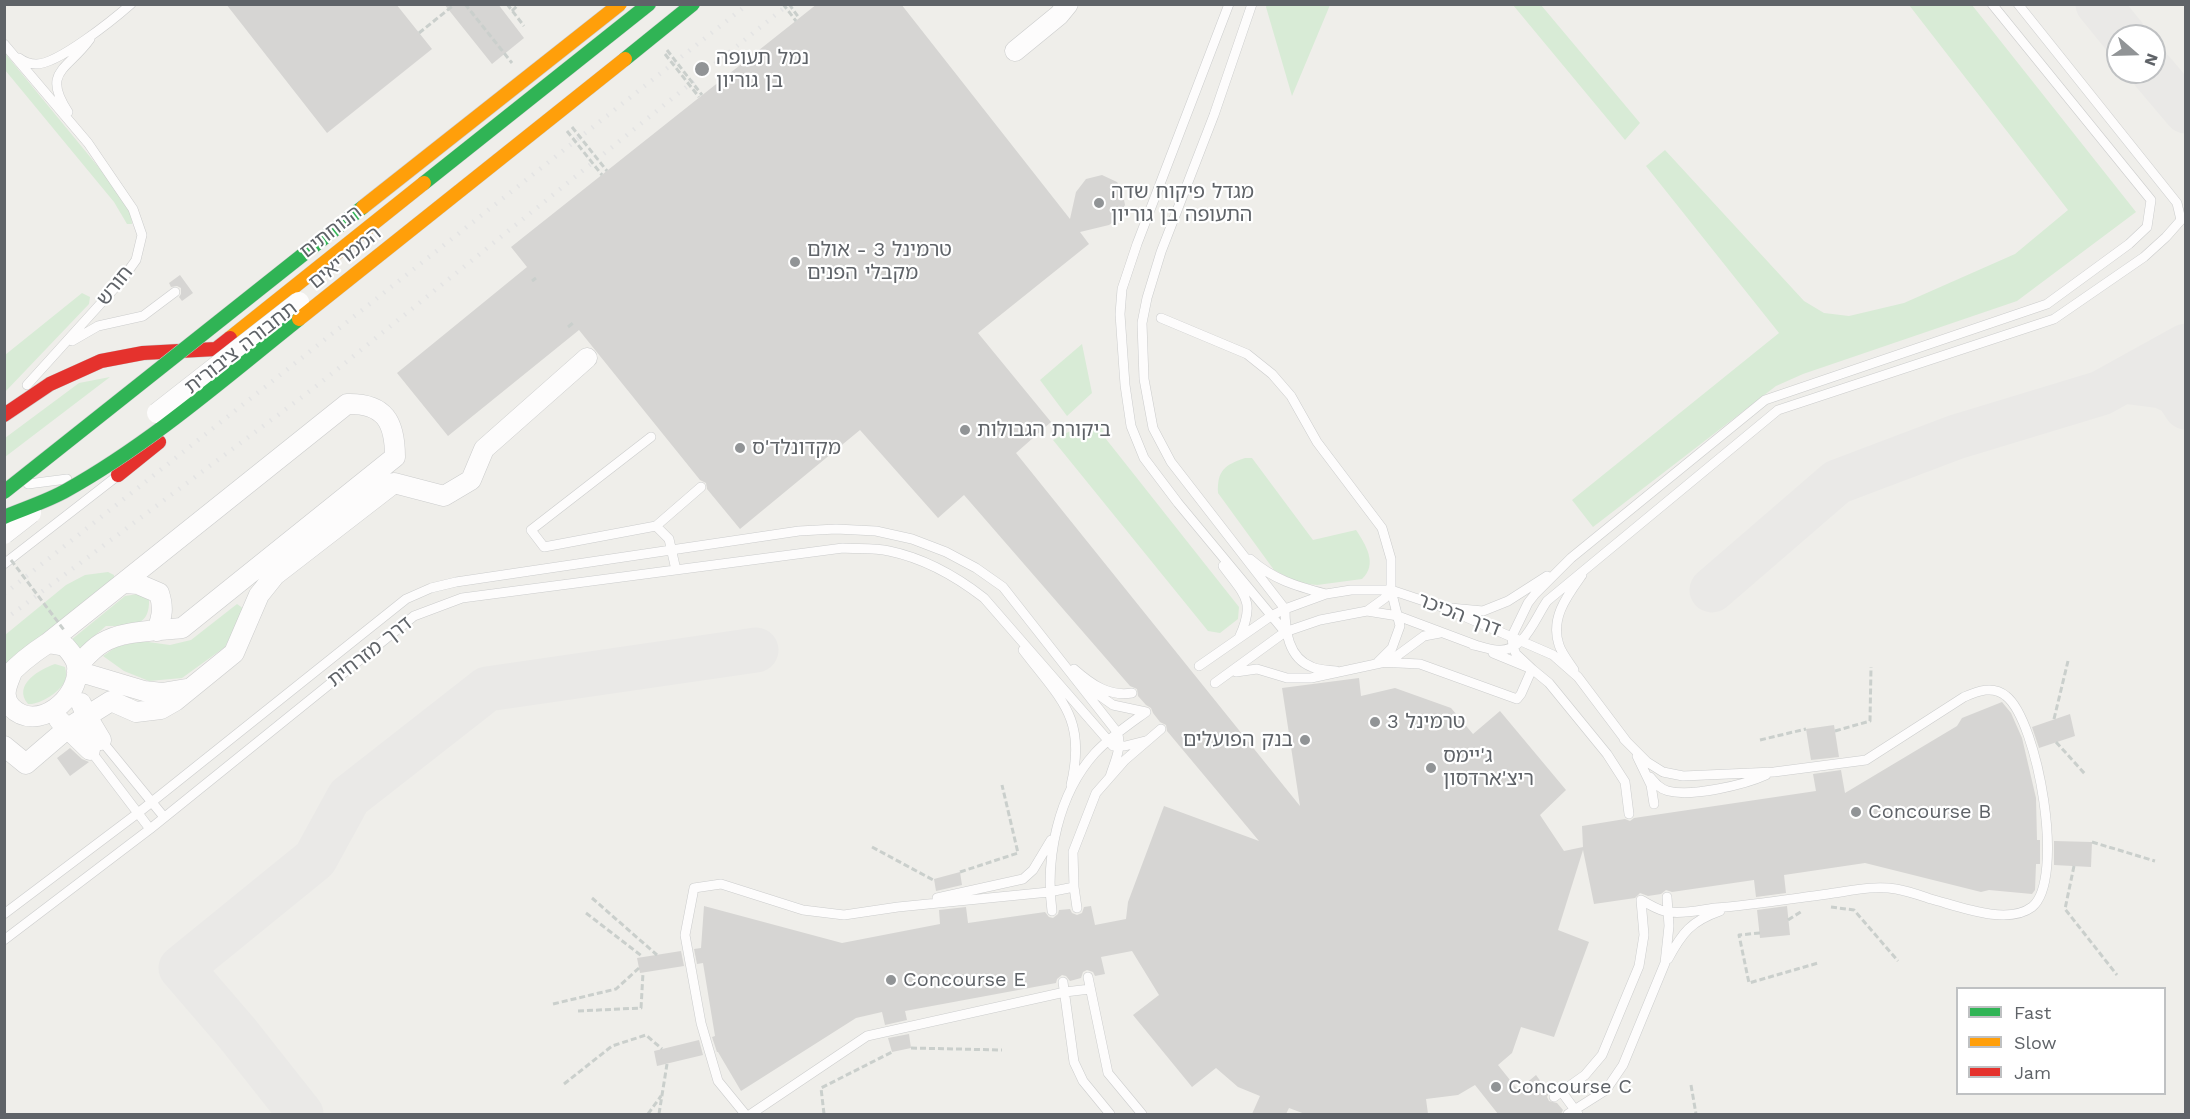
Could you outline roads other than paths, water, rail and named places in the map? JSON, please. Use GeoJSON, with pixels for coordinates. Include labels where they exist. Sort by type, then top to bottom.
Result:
{"type":"FeatureCollection","features":[{"type":"Feature","properties":{"kind":"street","name":"הממריאים"},"geometry":{"type":"LineString","coordinates":[[4,490],[620,4]]}},
{"type":"Feature","properties":{"kind":"street","name":"הנוחתים"},"geometry":{"type":"LineString","coordinates":[[216,349],[649,4]]}},
{"type":"Feature","properties":{"kind":"street","name":"תחבורה ציבורית"},"geometry":{"type":"LineString","coordinates":[[4,534],[674,4]]}},
{"type":"Feature","properties":{"kind":"street","name":"הממריאים"},"geometry":{"type":"LineString","coordinates":[[4,517],[66,492],[134,447],[215,386],[693,4]]}},
{"type":"Feature","properties":{"kind":"street"},"geometry":{"type":"LineString","coordinates":[[118,476],[705,4]]}},
{"type":"Feature","properties":{"kind":"street"},"geometry":{"type":"LineString","coordinates":[[1015,51],[1059,15],[1068,4]]}},
{"type":"Feature","properties":{"kind":"street"},"geometry":{"type":"LineString","coordinates":[[4,415],[20,402],[64,375],[102,360],[216,349]]}},
{"type":"Feature","properties":{"kind":"street"},"geometry":{"type":"LineString","coordinates":[[4,746],[26,764],[68,728],[111,701],[136,712],[161,709],[175,701],[234,653],[259,595],[275,576],[394,483],[444,496],[471,480],[484,449],[587,358]]}},
{"type":"Feature","properties":{"kind":"street"},"geometry":{"type":"LineString","coordinates":[[4,718],[35,716],[52,712],[64,702],[77,671],[103,642],[123,636],[182,628],[395,457],[395,436],[390,424],[375,408],[362,404],[347,404],[125,583],[26,658],[8,676],[5,692],[8,705],[16,712],[35,716],[59,720],[95,745]]}},
{"type":"Feature","properties":{"kind":"street"},"geometry":{"type":"LineString","coordinates":[[125,583],[138,584],[159,593],[163,615],[157,631]]}},
{"type":"Feature","properties":{"kind":"street"},"geometry":{"type":"LineString","coordinates":[[48,643],[65,646],[73,654],[78,690],[95,745]]}},
{"type":"Feature","properties":{"kind":"street"},"geometry":{"type":"LineString","coordinates":[[77,671],[144,692],[162,693],[189,689]]}},
{"type":"Feature","properties":{"kind":"lane"},"geometry":{"type":"LineString","coordinates":[[91,38],[131,4]]}},
{"type":"Feature","properties":{"kind":"lane"},"geometry":{"type":"LineString","coordinates":[[1229,4],[1122,289],[1120,314],[1125,384],[1131,426],[1144,458],[1178,503],[1285,632],[1299,659],[1311,667],[1336,672]]}},
{"type":"Feature","properties":{"kind":"lane"},"geometry":{"type":"LineString","coordinates":[[1252,4],[1214,115],[1161,252],[1147,298],[1142,322],[1144,379],[1153,428],[1171,462],[1285,609],[1285,632]]}},
{"type":"Feature","properties":{"kind":"lane"},"geometry":{"type":"LineString","coordinates":[[1444,608],[1483,611],[1508,601],[1559,568],[1765,400],[2047,304],[2129,244],[2147,227],[2151,200],[1992,4]]}},
{"type":"Feature","properties":{"kind":"lane"},"geometry":{"type":"LineString","coordinates":[[1473,645],[1497,650],[1509,649],[1523,641],[1547,600],[1778,410],[2054,319],[2144,257],[2181,220],[2178,203],[2018,4]]}},
{"type":"Feature","properties":{"kind":"lane","name":"חורש"},"geometry":{"type":"LineString","coordinates":[[13,54],[29,63],[48,62],[91,38]]}},
{"type":"Feature","properties":{"kind":"lane","name":"חורש"},"geometry":{"type":"LineString","coordinates":[[4,409],[121,281],[136,260],[140,247],[142,234],[133,209],[61,101],[56,87],[61,70],[82,51],[91,38]]}},
{"type":"Feature","properties":{"kind":"lane","name":"חורש"},"geometry":{"type":"LineString","coordinates":[[4,44],[88,143]]}},
{"type":"Feature","properties":{"kind":"lane"},"geometry":{"type":"LineString","coordinates":[[60,349],[98,326],[143,316],[175,292]]}},
{"type":"Feature","properties":{"kind":"lane"},"geometry":{"type":"LineString","coordinates":[[1161,318],[1247,354],[1279,381],[1291,396],[1317,442],[1382,528],[1391,559],[1391,590],[1400,626],[1392,648],[1378,662]]}},
{"type":"Feature","properties":{"kind":"lane"},"geometry":{"type":"LineString","coordinates":[[8,562],[118,476],[216,349]]}},
{"type":"Feature","properties":{"kind":"lane"},"geometry":{"type":"LineString","coordinates":[[651,437],[531,530],[544,547],[656,526],[701,488]]}},
{"type":"Feature","properties":{"kind":"lane"},"geometry":{"type":"LineString","coordinates":[[4,490],[47,481],[118,476]]}},
{"type":"Feature","properties":{"kind":"lane"},"geometry":{"type":"LineString","coordinates":[[1178,503],[1190,525],[1247,601],[1246,621],[1238,639]]}},
{"type":"Feature","properties":{"kind":"lane"},"geometry":{"type":"LineString","coordinates":[[656,526],[669,539],[676,570]]}},
{"type":"Feature","properties":{"kind":"lane"},"geometry":{"type":"LineString","coordinates":[[4,914],[138,813],[406,599],[431,588],[456,582],[799,531],[836,529],[876,531],[912,539],[946,552],[976,568],[1003,587],[1117,732],[1118,747],[1110,777]]}},
{"type":"Feature","properties":{"kind":"lane"},"geometry":{"type":"LineString","coordinates":[[1233,543],[1272,576],[1295,586],[1326,594]]}},
{"type":"Feature","properties":{"kind":"lane","name":"דרך מזרחית"},"geometry":{"type":"LineString","coordinates":[[4,940],[164,818],[414,615],[462,598],[843,548],[889,551],[932,566],[966,584],[984,598]]}},
{"type":"Feature","properties":{"kind":"lane"},"geometry":{"type":"LineString","coordinates":[[1578,677],[1559,645],[1558,617],[1563,601],[1592,562]]}},
{"type":"Feature","properties":{"kind":"lane"},"geometry":{"type":"LineString","coordinates":[[1378,662],[1420,664],[1517,699],[1532,669],[1516,654],[1512,636],[1528,603],[1559,568]]}},
{"type":"Feature","properties":{"kind":"lane","name":"דרך הכיכר"},"geometry":{"type":"LineString","coordinates":[[1199,666],[1285,609],[1326,594],[1351,590],[1391,590],[1444,608],[1552,655],[1578,677],[1638,756],[1651,784],[1654,804]]}},
{"type":"Feature","properties":{"kind":"lane"},"geometry":{"type":"LineString","coordinates":[[1367,611],[1385,598],[1391,590]]}},
{"type":"Feature","properties":{"kind":"lane"},"geometry":{"type":"LineString","coordinates":[[984,598],[1113,746],[1145,741]]}},
{"type":"Feature","properties":{"kind":"lane"},"geometry":{"type":"LineString","coordinates":[[984,598],[1067,709],[1075,730],[1077,745],[1075,766],[1051,855],[1049,892],[1052,911]]}},
{"type":"Feature","properties":{"kind":"lane","name":"דרך הכיכר"},"geometry":{"type":"LineString","coordinates":[[1215,683],[1285,632],[1320,620],[1367,611],[1398,616],[1532,669],[1549,683],[1607,754],[1625,782],[1629,814]]}},
{"type":"Feature","properties":{"kind":"lane"},"geometry":{"type":"LineString","coordinates":[[1230,674],[1245,669],[1257,669],[1287,678],[1311,678],[1397,658],[1424,636],[1443,633]]}},
{"type":"Feature","properties":{"kind":"lane"},"geometry":{"type":"LineString","coordinates":[[1058,656],[1105,692],[1121,695],[1132,693]]}},
{"type":"Feature","properties":{"kind":"lane"},"geometry":{"type":"LineString","coordinates":[[1058,656],[1090,690],[1113,705],[1146,712],[1117,732],[1094,754],[1068,796]]}},
{"type":"Feature","properties":{"kind":"lane"},"geometry":{"type":"LineString","coordinates":[[1624,739],[1647,762],[1663,772],[1683,776],[1774,772],[1866,759],[1964,697],[1980,690],[1991,690],[2005,695],[2017,707],[2038,765],[2046,822],[2046,874],[2041,895],[2032,907],[2019,913],[1995,915],[1894,889],[1868,889],[1735,907],[1668,913],[1641,900],[1644,935],[1639,966],[1602,1055],[1585,1075],[1558,1094],[1574,1113],[1606,1090],[1623,1065],[1665,963],[1680,937],[1691,926],[1707,916],[1735,907]]}},
{"type":"Feature","properties":{"kind":"lane"},"geometry":{"type":"LineString","coordinates":[[1077,908],[1073,852],[1096,792],[1145,741],[1161,729]]}},
{"type":"Feature","properties":{"kind":"lane"},"geometry":{"type":"LineString","coordinates":[[95,745],[151,801],[164,818]]}},
{"type":"Feature","properties":{"kind":"lane"},"geometry":{"type":"LineString","coordinates":[[95,745],[150,829]]}},
{"type":"Feature","properties":{"kind":"lane"},"geometry":{"type":"LineString","coordinates":[[1644,771],[1658,786],[1668,791],[1688,792],[1748,783],[1774,772]]}},
{"type":"Feature","properties":{"kind":"lane"},"geometry":{"type":"LineString","coordinates":[[898,907],[1023,879],[1033,870],[1059,825]]}},
{"type":"Feature","properties":{"kind":"lane"},"geometry":{"type":"LineString","coordinates":[[745,1114],[718,1081],[701,1023],[685,935],[694,888],[722,884],[803,910],[844,915],[898,907],[1049,892],[1074,887]]}},
{"type":"Feature","properties":{"kind":"lane"},"geometry":{"type":"LineString","coordinates":[[1665,963],[1669,926],[1667,897]]}},
{"type":"Feature","properties":{"kind":"lane"},"geometry":{"type":"LineString","coordinates":[[1088,977],[1108,1073],[1142,1114]]}},
{"type":"Feature","properties":{"kind":"lane"},"geometry":{"type":"LineString","coordinates":[[751,1114],[867,1036],[1064,987],[1090,989]]}},
{"type":"Feature","properties":{"kind":"lane"},"geometry":{"type":"LineString","coordinates":[[1064,987],[1074,1062],[1083,1081],[1110,1114]]}},
{"type":"Feature","properties":{"kind":"railway"},"geometry":{"type":"LineString","coordinates":[[4,594],[748,4]]}},
{"type":"Feature","properties":{"kind":"railway"},"geometry":{"type":"LineString","coordinates":[[4,620],[314,388],[789,4]]}},
{"type":"Feature","properties":{"kind":"place","name":"נמל תעופה בן גוריון"},"geometry":{"type":"Point","coordinates":[702,69]}},
{"type":"Feature","properties":{"kind":"place","name":"מגדל פיקוח שדה התעופה בן גוריון"},"geometry":{"type":"Point","coordinates":[1099,203]}},
{"type":"Feature","properties":{"kind":"place","name":"טרמינל 3 - אולם מקבלי הפנים"},"geometry":{"type":"Point","coordinates":[795,262]}},
{"type":"Feature","properties":{"kind":"place","name":"ביקורת הגבולות"},"geometry":{"type":"Point","coordinates":[965,430]}},
{"type":"Feature","properties":{"kind":"place","name":"מקדונלד'ס"},"geometry":{"type":"Point","coordinates":[740,448]}},
{"type":"Feature","properties":{"kind":"place","name":"טרמינל 3"},"geometry":{"type":"Point","coordinates":[1375,722]}},
{"type":"Feature","properties":{"kind":"place","name":"בנק הפועלים"},"geometry":{"type":"Point","coordinates":[1305,740]}},
{"type":"Feature","properties":{"kind":"place","name":"ג'יימס ריצ'ארדסון"},"geometry":{"type":"Point","coordinates":[1431,768]}},
{"type":"Feature","properties":{"kind":"place","name":"Concourse B"},"geometry":{"type":"Point","coordinates":[1856,812]}},
{"type":"Feature","properties":{"kind":"place","name":"Concourse E"},"geometry":{"type":"Point","coordinates":[891,980]}},
{"type":"Feature","properties":{"kind":"place","name":"Concourse C"},"geometry":{"type":"Point","coordinates":[1496,1087]}}]}
